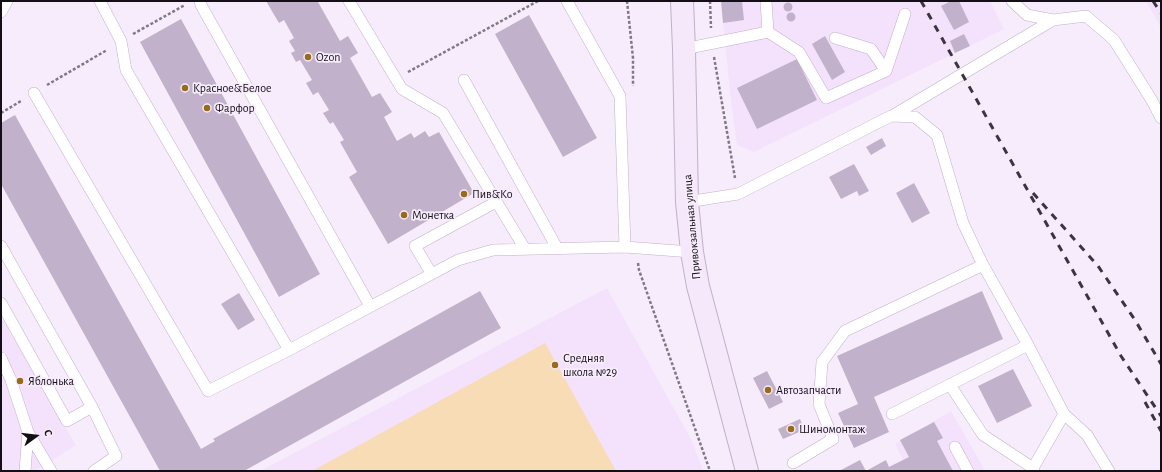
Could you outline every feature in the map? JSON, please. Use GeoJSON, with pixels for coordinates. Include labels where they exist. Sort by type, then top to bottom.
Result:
{"type":"FeatureCollection","features":[{"type":"Feature","properties":{"kind":"street","name":"Привокзальная улица"},"geometry":{"type":"LineString","coordinates":[[682,1],[687,202],[692,252],[698,286],[747,471]]}},
{"type":"Feature","properties":{"kind":"lane"},"geometry":{"type":"LineString","coordinates":[[1,12],[7,1]]}},
{"type":"Feature","properties":{"kind":"lane"},"geometry":{"type":"LineString","coordinates":[[100,1],[121,41],[126,70],[289,350]]}},
{"type":"Feature","properties":{"kind":"lane"},"geometry":{"type":"LineString","coordinates":[[200,1],[370,306]]}},
{"type":"Feature","properties":{"kind":"lane"},"geometry":{"type":"LineString","coordinates":[[349,1],[402,89],[443,114],[525,249]]}},
{"type":"Feature","properties":{"kind":"lane"},"geometry":{"type":"LineString","coordinates":[[566,1],[620,96],[625,247]]}},
{"type":"Feature","properties":{"kind":"lane"},"geometry":{"type":"LineString","coordinates":[[766,1],[768,32]]}},
{"type":"Feature","properties":{"kind":"lane"},"geometry":{"type":"LineString","coordinates":[[1012,1],[1026,15],[1053,20],[1086,16],[1114,40],[1151,99],[1161,118]]}},
{"type":"Feature","properties":{"kind":"lane"},"geometry":{"type":"LineString","coordinates":[[684,49],[768,32],[799,52],[826,98],[886,71],[906,14]]}},
{"type":"Feature","properties":{"kind":"lane"},"geometry":{"type":"LineString","coordinates":[[687,202],[738,194],[891,116],[1053,20]]}},
{"type":"Feature","properties":{"kind":"lane"},"geometry":{"type":"LineString","coordinates":[[835,38],[871,49],[886,71]]}},
{"type":"Feature","properties":{"kind":"lane"},"geometry":{"type":"LineString","coordinates":[[464,80],[557,248]]}},
{"type":"Feature","properties":{"kind":"lane"},"geometry":{"type":"LineString","coordinates":[[34,93],[208,391],[289,350],[458,260],[493,250],[625,247],[692,252]]}},
{"type":"Feature","properties":{"kind":"lane"},"geometry":{"type":"LineString","coordinates":[[891,116],[915,117],[937,135],[963,223],[983,265],[1028,345],[1064,414],[1087,435],[1109,471]]}},
{"type":"Feature","properties":{"kind":"lane"},"geometry":{"type":"LineString","coordinates":[[431,274],[415,246],[496,202]]}},
{"type":"Feature","properties":{"kind":"lane"},"geometry":{"type":"LineString","coordinates":[[1,246],[92,407],[116,456],[94,471]]}},
{"type":"Feature","properties":{"kind":"lane"},"geometry":{"type":"LineString","coordinates":[[793,463],[833,439],[819,404],[822,362],[845,331],[983,265]]}},
{"type":"Feature","properties":{"kind":"lane"},"geometry":{"type":"LineString","coordinates":[[1,303],[67,421],[92,407]]}},
{"type":"Feature","properties":{"kind":"lane"},"geometry":{"type":"LineString","coordinates":[[892,414],[1028,345]]}},
{"type":"Feature","properties":{"kind":"lane"},"geometry":{"type":"LineString","coordinates":[[1,358],[11,380],[28,432],[51,471]]}},
{"type":"Feature","properties":{"kind":"lane"},"geometry":{"type":"LineString","coordinates":[[950,385],[983,435],[1033,470],[1064,414]]}},
{"type":"Feature","properties":{"kind":"lane"},"geometry":{"type":"LineString","coordinates":[[25,471],[28,432]]}},
{"type":"Feature","properties":{"kind":"lane"},"geometry":{"type":"LineString","coordinates":[[955,447],[968,471]]}},
{"type":"Feature","properties":{"kind":"path"},"geometry":{"type":"LineString","coordinates":[[395,79],[538,1]]}},
{"type":"Feature","properties":{"kind":"path"},"geometry":{"type":"LineString","coordinates":[[710,1],[712,43],[738,194]]}},
{"type":"Feature","properties":{"kind":"path"},"geometry":{"type":"LineString","coordinates":[[1,113],[121,41],[186,5]]}},
{"type":"Feature","properties":{"kind":"shaded area"},"geometry":{"type":"Polygon","coordinates":[[[721,1],[990,1],[1004,29],[754,152],[737,145],[730,93],[721,1]]]}},
{"type":"Feature","properties":{"kind":"shaded area"},"geometry":{"type":"Polygon","coordinates":[[[1146,1],[1161,1],[1161,28],[1146,1]]]}},
{"type":"Feature","properties":{"kind":"shaded area","name":"Средняя школа №29"},"geometry":{"type":"Polygon","coordinates":[[[607,288],[692,441],[703,471],[260,471],[607,288]]]}},
{"type":"Feature","properties":{"kind":"shaded area","name":"Яблонька"},"geometry":{"type":"Polygon","coordinates":[[[1,317],[76,445],[38,469],[39,471],[1,471],[1,317]]]}},
{"type":"Feature","properties":{"kind":"shaded area"},"geometry":{"type":"Polygon","coordinates":[[[545,343],[616,471],[314,471],[314,470],[545,343]]]}},
{"type":"Feature","properties":{"kind":"shaded area"},"geometry":{"type":"Polygon","coordinates":[[[951,411],[984,471],[866,471],[886,460],[889,467],[903,460],[895,444],[951,411]]]}},
{"type":"Feature","properties":{"kind":"building"},"geometry":{"type":"Polygon","coordinates":[[[266,1],[320,1],[318,2],[340,41],[348,36],[358,53],[350,58],[372,97],[380,93],[392,112],[384,117],[397,141],[411,133],[414,138],[425,131],[429,137],[439,132],[474,193],[388,244],[349,177],[357,172],[340,142],[344,140],[333,122],[330,124],[323,113],[329,110],[318,92],[313,95],[306,83],[312,80],[300,60],[296,62],[291,53],[295,51],[289,41],[294,38],[284,20],[279,23],[266,1]]]}},
{"type":"Feature","properties":{"kind":"building"},"geometry":{"type":"Polygon","coordinates":[[[721,1],[742,1],[744,20],[723,23],[721,1]]]}},
{"type":"Feature","properties":{"kind":"building"},"geometry":{"type":"Polygon","coordinates":[[[951,1],[959,1],[969,22],[954,30],[941,6],[951,1]]]}},
{"type":"Feature","properties":{"kind":"building"},"geometry":{"type":"Polygon","coordinates":[[[786,3],[790,3],[792,7],[790,11],[786,11],[784,9],[784,5],[786,3]]]}},
{"type":"Feature","properties":{"kind":"building"},"geometry":{"type":"Polygon","coordinates":[[[789,13],[793,13],[795,17],[793,21],[789,21],[787,19],[787,15],[789,13]]]}},
{"type":"Feature","properties":{"kind":"building"},"geometry":{"type":"Polygon","coordinates":[[[529,15],[597,138],[563,157],[495,34],[529,15]]]}},
{"type":"Feature","properties":{"kind":"building"},"geometry":{"type":"Polygon","coordinates":[[[181,19],[320,274],[279,297],[140,42],[181,19]]]}},
{"type":"Feature","properties":{"kind":"building"},"geometry":{"type":"Polygon","coordinates":[[[964,34],[970,46],[955,53],[950,41],[964,34]]]}},
{"type":"Feature","properties":{"kind":"building"},"geometry":{"type":"Polygon","coordinates":[[[825,36],[845,72],[832,80],[812,44],[825,36]]]}},
{"type":"Feature","properties":{"kind":"building"},"geometry":{"type":"Polygon","coordinates":[[[797,59],[817,100],[757,129],[737,88],[797,59]]]}},
{"type":"Feature","properties":{"kind":"building"},"geometry":{"type":"Polygon","coordinates":[[[15,115],[201,449],[215,441],[213,439],[480,291],[501,328],[244,471],[160,471],[1,184],[1,123],[15,115]]]}},
{"type":"Feature","properties":{"kind":"building"},"geometry":{"type":"Polygon","coordinates":[[[882,138],[886,146],[871,155],[866,147],[882,138]]]}},
{"type":"Feature","properties":{"kind":"building"},"geometry":{"type":"Polygon","coordinates":[[[854,164],[869,191],[859,196],[857,191],[841,199],[829,177],[854,164]]]}},
{"type":"Feature","properties":{"kind":"building"},"geometry":{"type":"Polygon","coordinates":[[[914,183],[930,213],[912,223],[896,193],[914,183]]]}},
{"type":"Feature","properties":{"kind":"building"},"geometry":{"type":"Polygon","coordinates":[[[982,291],[1003,339],[874,397],[889,432],[854,448],[838,413],[858,404],[837,356],[982,291]]]}},
{"type":"Feature","properties":{"kind":"building"},"geometry":{"type":"Polygon","coordinates":[[[239,293],[255,320],[238,330],[221,304],[239,293]]]}},
{"type":"Feature","properties":{"kind":"building"},"geometry":{"type":"Polygon","coordinates":[[[1013,369],[1032,406],[997,423],[978,386],[1013,369]]]}},
{"type":"Feature","properties":{"kind":"building","name":"Автозапчасти"},"geometry":{"type":"Polygon","coordinates":[[[767,371],[783,402],[769,409],[753,378],[767,371]]]}},
{"type":"Feature","properties":{"kind":"building","name":"Шиномонтаж"},"geometry":{"type":"Polygon","coordinates":[[[800,419],[804,430],[783,439],[778,429],[800,419]]]}},
{"type":"Feature","properties":{"kind":"building"},"geometry":{"type":"Polygon","coordinates":[[[934,422],[943,438],[937,441],[953,471],[866,471],[886,460],[889,467],[909,457],[900,440],[934,422]]]}},
{"type":"Feature","properties":{"kind":"building"},"geometry":{"type":"Polygon","coordinates":[[[860,460],[866,471],[839,471],[860,460]]]}},
{"type":"Feature","properties":{"kind":"railway"},"geometry":{"type":"LineString","coordinates":[[921,1],[1121,356],[1161,416]]}},
{"type":"Feature","properties":{"kind":"railway"},"geometry":{"type":"LineString","coordinates":[[1153,1],[1161,13]]}},
{"type":"Feature","properties":{"kind":"railway"},"geometry":{"type":"LineString","coordinates":[[1033,193],[1098,266],[1135,320],[1161,364]]}},
{"type":"Feature","properties":{"kind":"railway"},"geometry":{"type":"LineString","coordinates":[[1145,402],[1161,431]]}},
{"type":"Feature","properties":{"kind":"place","name":"Ozon"},"geometry":{"type":"Point","coordinates":[308,57]}},
{"type":"Feature","properties":{"kind":"place","name":"Красное&Белое"},"geometry":{"type":"Point","coordinates":[185,88]}},
{"type":"Feature","properties":{"kind":"place","name":"Фарфор"},"geometry":{"type":"Point","coordinates":[207,108]}},
{"type":"Feature","properties":{"kind":"place","name":"Пив&Ко"},"geometry":{"type":"Point","coordinates":[464,194]}},
{"type":"Feature","properties":{"kind":"place","name":"Монетка"},"geometry":{"type":"Point","coordinates":[404,215]}},
{"type":"Feature","properties":{"kind":"place","name":"Средняя школа №29"},"geometry":{"type":"Point","coordinates":[555,365]}},
{"type":"Feature","properties":{"kind":"place","name":"Яблонька"},"geometry":{"type":"Point","coordinates":[20,381]}},
{"type":"Feature","properties":{"kind":"place","name":"Автозапчасти"},"geometry":{"type":"Point","coordinates":[768,390]}},
{"type":"Feature","properties":{"kind":"place","name":"Шиномонтаж"},"geometry":{"type":"Point","coordinates":[791,429]}}]}
